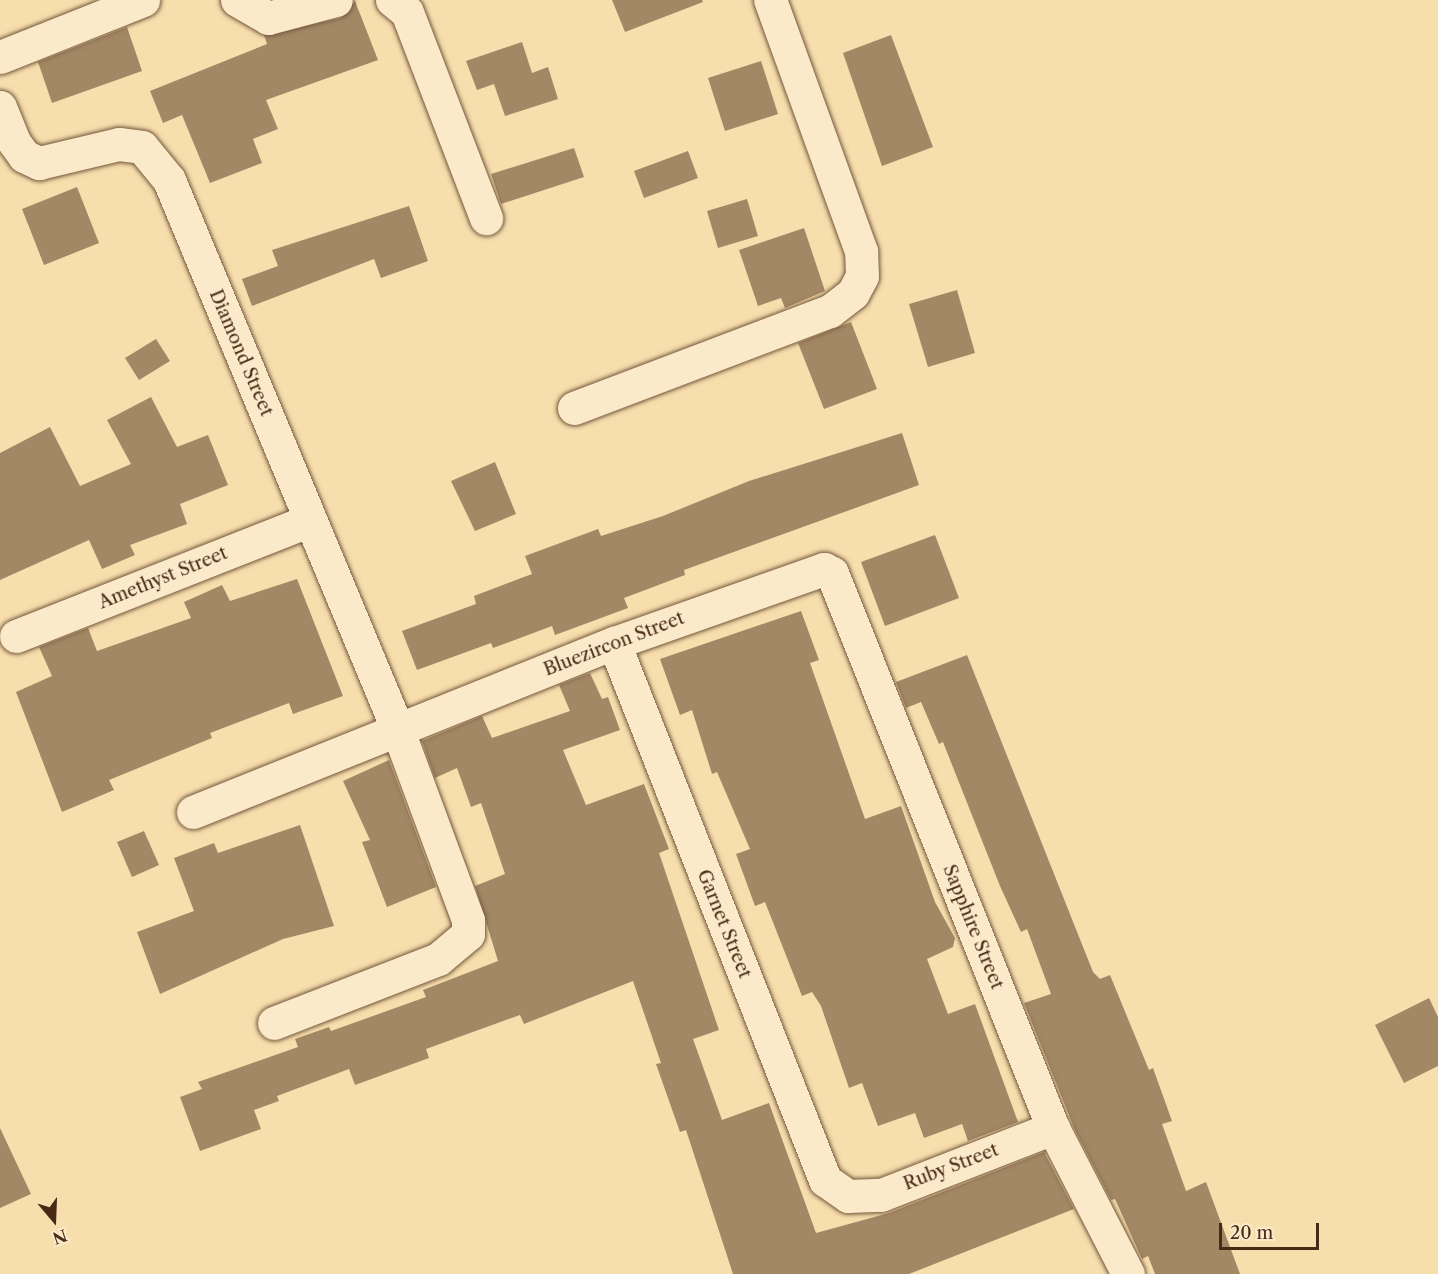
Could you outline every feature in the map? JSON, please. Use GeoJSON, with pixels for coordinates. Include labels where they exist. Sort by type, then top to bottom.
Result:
{"type":"FeatureCollection","features":[{"type":"Feature","properties":{"kind":"street"},"geometry":{"type":"LineString","coordinates":[[0,57],[143,0]]}},
{"type":"Feature","properties":{"kind":"street"},"geometry":{"type":"LineString","coordinates":[[237,0],[268,18],[336,0]]}},
{"type":"Feature","properties":{"kind":"street"},"geometry":{"type":"LineString","coordinates":[[392,0],[407,12],[486,218]]}},
{"type":"Feature","properties":{"kind":"street"},"geometry":{"type":"LineString","coordinates":[[574,408],[830,311],[853,293],[862,276],[861,251],[770,0]]}},
{"type":"Feature","properties":{"kind":"street","name":"Diamond Street"},"geometry":{"type":"LineString","coordinates":[[0,107],[14,142],[39,163],[119,144],[142,147],[159,162],[397,728],[463,903],[468,934],[438,959],[274,1023]]}},
{"type":"Feature","properties":{"kind":"street","name":"Amethyst Street"},"geometry":{"type":"LineString","coordinates":[[16,636],[310,520]]}},
{"type":"Feature","properties":{"kind":"street","name":"Bluezircon Street"},"geometry":{"type":"LineString","coordinates":[[193,813],[397,728],[813,569],[832,573]]}},
{"type":"Feature","properties":{"kind":"street","name":"Sapphire Street"},"geometry":{"type":"LineString","coordinates":[[832,573],[1053,1128],[1128,1274]]}},
{"type":"Feature","properties":{"kind":"street","name":"Garnet Street"},"geometry":{"type":"LineString","coordinates":[[614,644],[825,1180],[848,1196]]}},
{"type":"Feature","properties":{"kind":"street","name":"Ruby Street"},"geometry":{"type":"LineString","coordinates":[[848,1196],[881,1195],[1053,1128]]}},
{"type":"Feature","properties":{"kind":"building"},"geometry":{"type":"Polygon","coordinates":[[[612,0],[702,0],[703,2],[625,32],[612,0]]]}},
{"type":"Feature","properties":{"kind":"building"},"geometry":{"type":"Polygon","coordinates":[[[355,1],[378,60],[266,100],[278,129],[253,139],[262,163],[210,183],[182,115],[163,123],[150,91],[267,44],[264,35],[341,18],[355,1]]]}},
{"type":"Feature","properties":{"kind":"building"},"geometry":{"type":"Polygon","coordinates":[[[127,27],[142,71],[52,103],[38,62],[127,27]]]}},
{"type":"Feature","properties":{"kind":"building"},"geometry":{"type":"Polygon","coordinates":[[[891,35],[933,147],[882,166],[843,53],[891,35]]]}},
{"type":"Feature","properties":{"kind":"building"},"geometry":{"type":"Polygon","coordinates":[[[522,42],[532,73],[548,67],[558,99],[505,116],[494,84],[477,90],[466,61],[522,42]]]}},
{"type":"Feature","properties":{"kind":"building"},"geometry":{"type":"Polygon","coordinates":[[[761,61],[778,114],[725,131],[708,78],[761,61]]]}},
{"type":"Feature","properties":{"kind":"building"},"geometry":{"type":"Polygon","coordinates":[[[574,148],[584,177],[501,204],[491,174],[574,148]]]}},
{"type":"Feature","properties":{"kind":"building"},"geometry":{"type":"Polygon","coordinates":[[[688,151],[698,178],[644,198],[634,171],[688,151]]]}},
{"type":"Feature","properties":{"kind":"building"},"geometry":{"type":"Polygon","coordinates":[[[77,187],[99,243],[44,265],[22,209],[77,187]]]}},
{"type":"Feature","properties":{"kind":"building"},"geometry":{"type":"Polygon","coordinates":[[[747,199],[758,236],[718,248],[707,211],[747,199]]]}},
{"type":"Feature","properties":{"kind":"building"},"geometry":{"type":"Polygon","coordinates":[[[409,206],[428,261],[381,278],[374,259],[252,306],[242,279],[278,266],[272,250],[409,206]]]}},
{"type":"Feature","properties":{"kind":"building"},"geometry":{"type":"Polygon","coordinates":[[[804,228],[825,291],[785,308],[781,298],[758,306],[739,250],[804,228]]]}},
{"type":"Feature","properties":{"kind":"building"},"geometry":{"type":"Polygon","coordinates":[[[957,290],[975,353],[928,367],[909,304],[957,290]]]}},
{"type":"Feature","properties":{"kind":"building"},"geometry":{"type":"Polygon","coordinates":[[[851,322],[877,389],[824,409],[798,343],[851,322]]]}},
{"type":"Feature","properties":{"kind":"building"},"geometry":{"type":"Polygon","coordinates":[[[156,339],[170,361],[139,380],[125,358],[156,339]]]}},
{"type":"Feature","properties":{"kind":"building"},"geometry":{"type":"Polygon","coordinates":[[[151,397],[177,447],[208,435],[228,485],[180,504],[187,524],[130,545],[135,555],[102,569],[89,540],[0,580],[0,453],[50,427],[80,486],[131,464],[107,420],[151,397]]]}},
{"type":"Feature","properties":{"kind":"building"},"geometry":{"type":"Polygon","coordinates":[[[902,433],[919,485],[684,570],[685,575],[624,598],[628,608],[555,635],[552,626],[493,648],[491,643],[417,670],[402,631],[476,604],[474,596],[532,574],[525,556],[598,529],[601,536],[663,516],[749,481],[902,433]]]}},
{"type":"Feature","properties":{"kind":"building"},"geometry":{"type":"Polygon","coordinates":[[[495,462],[516,514],[475,531],[451,481],[495,462]]]}},
{"type":"Feature","properties":{"kind":"building"},"geometry":{"type":"Polygon","coordinates":[[[935,535],[959,598],[885,626],[861,562],[935,535]]]}},
{"type":"Feature","properties":{"kind":"building"},"geometry":{"type":"Polygon","coordinates":[[[297,579],[343,696],[293,714],[289,703],[210,733],[212,738],[109,780],[114,790],[62,812],[16,692],[52,676],[39,647],[88,628],[97,651],[191,618],[184,602],[222,585],[230,601],[297,579]]]}},
{"type":"Feature","properties":{"kind":"building"},"geometry":{"type":"Polygon","coordinates":[[[801,611],[819,660],[810,663],[865,819],[901,806],[935,902],[955,938],[953,947],[927,959],[948,1014],[975,1004],[1018,1122],[968,1141],[962,1124],[924,1138],[915,1113],[878,1126],[862,1083],[849,1088],[821,1006],[812,992],[802,996],[765,902],[755,906],[736,854],[750,849],[717,772],[712,774],[692,710],[680,715],[660,659],[801,611]]]}},
{"type":"Feature","properties":{"kind":"building"},"geometry":{"type":"Polygon","coordinates":[[[967,655],[1093,972],[1100,979],[1110,975],[1149,1070],[1153,1068],[1172,1121],[1162,1124],[1186,1191],[1206,1182],[1240,1274],[1155,1274],[1148,1256],[1142,1259],[1115,1199],[1111,1200],[1075,1130],[1024,1003],[1051,994],[1027,929],[1021,932],[1000,886],[943,742],[939,744],[921,702],[906,708],[896,682],[967,655]]]}},
{"type":"Feature","properties":{"kind":"building"},"geometry":{"type":"Polygon","coordinates":[[[590,673],[602,699],[608,697],[620,730],[563,750],[586,805],[644,784],[669,849],[659,853],[719,1030],[693,1039],[722,1120],[769,1103],[816,1233],[889,1213],[1044,1152],[1074,1209],[909,1274],[733,1274],[686,1130],[680,1132],[656,1064],[661,1063],[633,981],[524,1024],[520,1015],[426,1049],[429,1058],[355,1085],[349,1069],[277,1096],[279,1101],[254,1110],[261,1129],[200,1151],[180,1097],[202,1089],[198,1082],[298,1047],[295,1039],[329,1027],[331,1031],[426,997],[423,990],[498,961],[475,886],[505,874],[481,803],[471,807],[457,768],[435,778],[422,741],[482,716],[492,738],[570,711],[559,685],[590,673]]]}},
{"type":"Feature","properties":{"kind":"building"},"geometry":{"type":"Polygon","coordinates":[[[389,760],[436,887],[387,907],[362,842],[370,840],[343,781],[389,760]]]}},
{"type":"Feature","properties":{"kind":"building"},"geometry":{"type":"Polygon","coordinates":[[[300,825],[334,926],[283,939],[160,994],[137,932],[194,911],[174,858],[214,843],[218,853],[300,825]]]}},
{"type":"Feature","properties":{"kind":"building"},"geometry":{"type":"Polygon","coordinates":[[[144,831],[159,865],[132,877],[117,842],[144,831]]]}},
{"type":"Feature","properties":{"kind":"building"},"geometry":{"type":"Polygon","coordinates":[[[1429,998],[1438,1017],[1438,1066],[1404,1083],[1375,1025],[1429,998]]]}},
{"type":"Feature","properties":{"kind":"building"},"geometry":{"type":"Polygon","coordinates":[[[0,1128],[31,1194],[0,1208],[0,1128]]]}}]}
